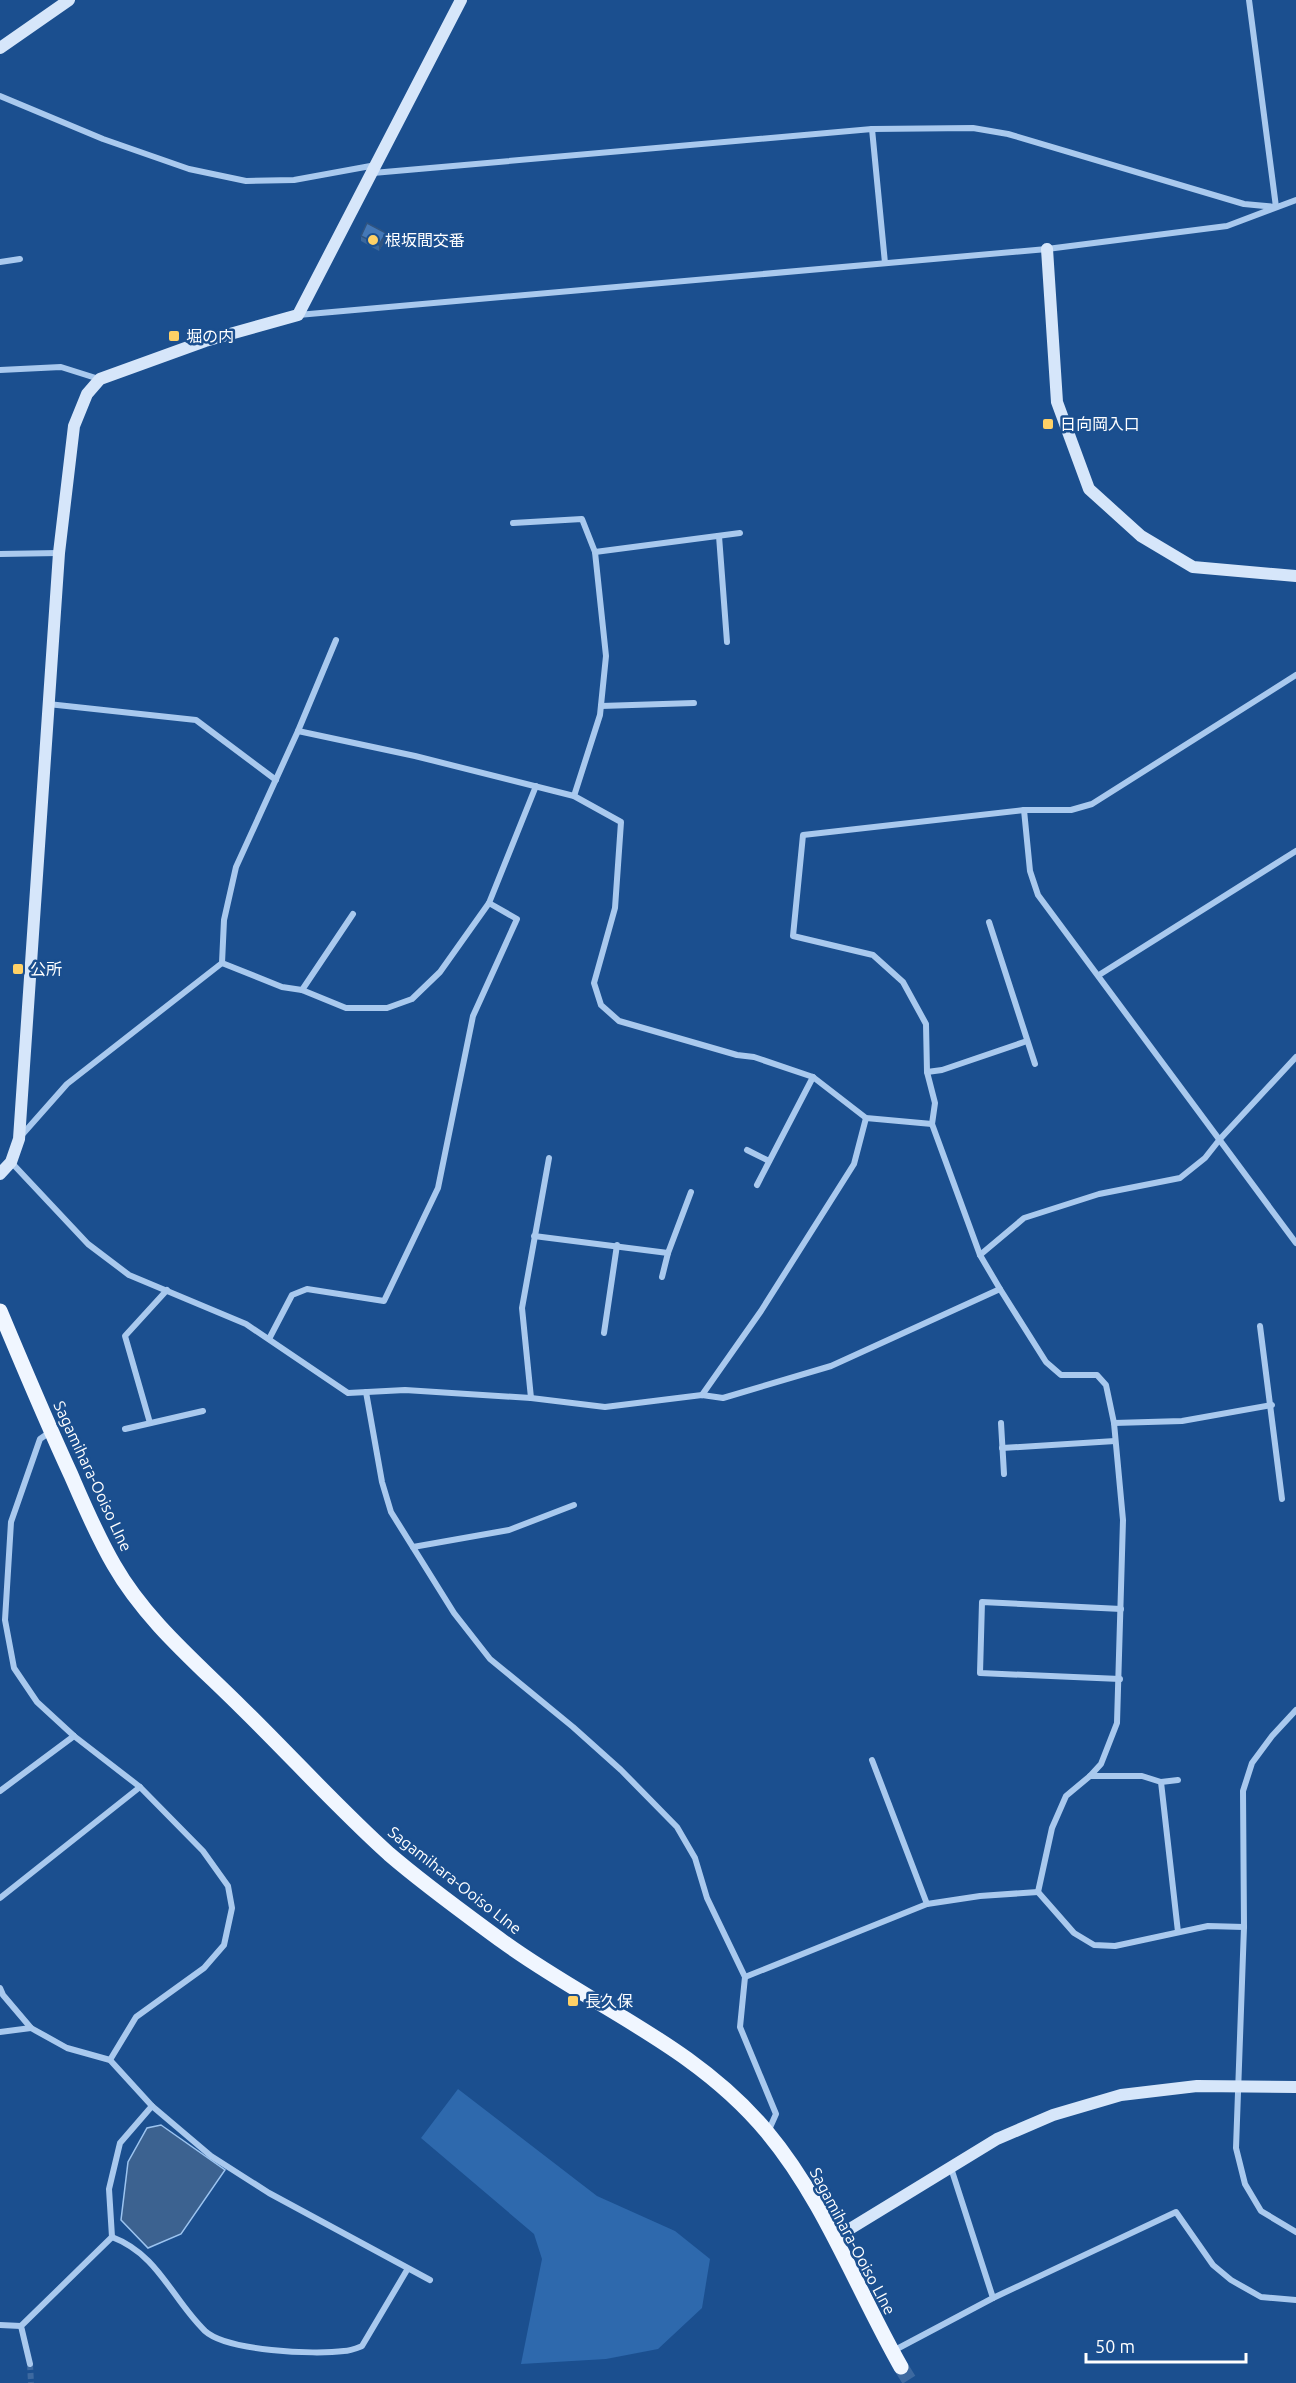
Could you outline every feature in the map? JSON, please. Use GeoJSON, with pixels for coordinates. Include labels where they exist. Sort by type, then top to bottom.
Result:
{"type":"FeatureCollection","features":[{"type":"Feature","properties":{"kind":"main road","name":"Sagamihara-Ooiso LIne"},"geometry":{"type":"LineString","coordinates":[[0,1311],[91,1520],[115,1567],[154,1621],[389,1854],[446,1900],[513,1949],[622,2015],[696,2064],[740,2103],[768,2133],[804,2183],[901,2367]]}},
{"type":"Feature","properties":{"kind":"street"},"geometry":{"type":"LineString","coordinates":[[0,48],[69,0]]}},
{"type":"Feature","properties":{"kind":"street"},"geometry":{"type":"LineString","coordinates":[[298,315],[461,0]]}},
{"type":"Feature","properties":{"kind":"street"},"geometry":{"type":"LineString","coordinates":[[1249,0],[1276,207]]}},
{"type":"Feature","properties":{"kind":"street"},"geometry":{"type":"LineString","coordinates":[[0,96],[124,146],[189,169],[246,181],[294,180],[375,169],[872,129],[973,128],[1008,134],[1244,204],[1276,207]]}},
{"type":"Feature","properties":{"kind":"street"},"geometry":{"type":"LineString","coordinates":[[872,129],[885,263]]}},
{"type":"Feature","properties":{"kind":"street"},"geometry":{"type":"LineString","coordinates":[[0,1174],[11,1162],[19,1138],[47,704],[59,553],[74,426],[87,393],[100,379],[205,341],[298,315],[1047,249],[1227,226],[1296,200]]}},
{"type":"Feature","properties":{"kind":"street"},"geometry":{"type":"LineString","coordinates":[[1047,249],[1056,402],[1089,489],[1141,536],[1193,567],[1296,576]]}},
{"type":"Feature","properties":{"kind":"street"},"geometry":{"type":"LineString","coordinates":[[0,262],[20,259]]}},
{"type":"Feature","properties":{"kind":"street"},"geometry":{"type":"LineString","coordinates":[[0,370],[61,367],[100,379]]}},
{"type":"Feature","properties":{"kind":"street"},"geometry":{"type":"LineString","coordinates":[[513,523],[582,519],[595,552],[606,656],[601,706],[574,796]]}},
{"type":"Feature","properties":{"kind":"street"},"geometry":{"type":"LineString","coordinates":[[595,552],[740,533]]}},
{"type":"Feature","properties":{"kind":"street"},"geometry":{"type":"LineString","coordinates":[[719,536],[727,642]]}},
{"type":"Feature","properties":{"kind":"street"},"geometry":{"type":"LineString","coordinates":[[0,555],[59,553]]}},
{"type":"Feature","properties":{"kind":"street"},"geometry":{"type":"LineString","coordinates":[[19,1138],[67,1084],[222,963],[224,920],[236,867],[298,731],[336,640]]}},
{"type":"Feature","properties":{"kind":"street"},"geometry":{"type":"LineString","coordinates":[[1038,1892],[1052,1828],[1066,1796],[1101,1764],[1117,1723],[1123,1520],[1114,1423],[1106,1384],[1096,1375],[1061,1375],[1046,1362],[981,1255],[932,1124],[935,1104],[927,1072],[926,1024],[903,982],[873,955],[794,936],[803,835],[1024,810],[1071,810],[1092,804],[1296,675]]}},
{"type":"Feature","properties":{"kind":"street"},"geometry":{"type":"LineString","coordinates":[[601,706],[694,703]]}},
{"type":"Feature","properties":{"kind":"street"},"geometry":{"type":"LineString","coordinates":[[47,704],[196,720],[276,780]]}},
{"type":"Feature","properties":{"kind":"street"},"geometry":{"type":"LineString","coordinates":[[298,731],[415,756],[574,796],[621,822],[615,908],[594,983],[601,1005],[619,1022],[737,1055],[754,1057],[813,1077],[866,1118],[932,1124]]}},
{"type":"Feature","properties":{"kind":"street"},"geometry":{"type":"LineString","coordinates":[[222,963],[282,987],[302,990],[346,1008],[387,1008],[412,999],[440,972],[489,903],[536,786]]}},
{"type":"Feature","properties":{"kind":"street"},"geometry":{"type":"LineString","coordinates":[[1024,810],[1030,871],[1038,896],[1099,975],[1296,1243]]}},
{"type":"Feature","properties":{"kind":"street"},"geometry":{"type":"LineString","coordinates":[[1099,975],[1296,852]]}},
{"type":"Feature","properties":{"kind":"street"},"geometry":{"type":"LineString","coordinates":[[269,1340],[292,1295],[307,1289],[384,1301],[438,1188],[473,1016],[517,919],[489,903]]}},
{"type":"Feature","properties":{"kind":"street"},"geometry":{"type":"LineString","coordinates":[[302,990],[353,914]]}},
{"type":"Feature","properties":{"kind":"street"},"geometry":{"type":"LineString","coordinates":[[989,922],[1035,1064]]}},
{"type":"Feature","properties":{"kind":"street"},"geometry":{"type":"LineString","coordinates":[[927,1072],[942,1070],[1027,1041]]}},
{"type":"Feature","properties":{"kind":"street"},"geometry":{"type":"LineString","coordinates":[[981,1255],[1023,1218],[1099,1194],[1180,1178],[1205,1158],[1296,1057]]}},
{"type":"Feature","properties":{"kind":"street"},"geometry":{"type":"LineString","coordinates":[[757,1185],[813,1077]]}},
{"type":"Feature","properties":{"kind":"street"},"geometry":{"type":"LineString","coordinates":[[702,1395],[761,1311],[855,1164],[866,1118]]}},
{"type":"Feature","properties":{"kind":"street"},"geometry":{"type":"LineString","coordinates":[[747,1150],[769,1161]]}},
{"type":"Feature","properties":{"kind":"street"},"geometry":{"type":"LineString","coordinates":[[531,1398],[522,1308],[549,1158]]}},
{"type":"Feature","properties":{"kind":"street"},"geometry":{"type":"LineString","coordinates":[[11,1162],[88,1244],[129,1275],[246,1324],[348,1393],[405,1390],[531,1398],[605,1407],[702,1395],[723,1398],[831,1366],[1000,1289]]}},
{"type":"Feature","properties":{"kind":"street"},"geometry":{"type":"LineString","coordinates":[[662,1277],[668,1253],[691,1191]]}},
{"type":"Feature","properties":{"kind":"street"},"geometry":{"type":"LineString","coordinates":[[534,1236],[668,1253]]}},
{"type":"Feature","properties":{"kind":"street"},"geometry":{"type":"LineString","coordinates":[[604,1333],[617,1245]]}},
{"type":"Feature","properties":{"kind":"street"},"geometry":{"type":"LineString","coordinates":[[150,1423],[125,1336],[167,1290]]}},
{"type":"Feature","properties":{"kind":"street"},"geometry":{"type":"LineString","coordinates":[[1260,1326],[1272,1405],[1282,1499]]}},
{"type":"Feature","properties":{"kind":"street"},"geometry":{"type":"LineString","coordinates":[[366,1392],[382,1482],[391,1512],[454,1613],[490,1659],[581,1734],[621,1770],[677,1827],[694,1858],[707,1898],[745,1977],[740,2027],[776,2114],[768,2133]]}},
{"type":"Feature","properties":{"kind":"street"},"geometry":{"type":"LineString","coordinates":[[1114,1423],[1182,1421],[1272,1405]]}},
{"type":"Feature","properties":{"kind":"street"},"geometry":{"type":"LineString","coordinates":[[125,1429],[203,1411]]}},
{"type":"Feature","properties":{"kind":"street"},"geometry":{"type":"LineString","coordinates":[[1001,1423],[1004,1474]]}},
{"type":"Feature","properties":{"kind":"street"},"geometry":{"type":"LineString","coordinates":[[51,1432],[40,1439],[11,1522],[3,1621],[14,1668],[37,1702],[74,1736],[140,1787],[203,1851],[228,1886],[232,1908],[224,1945],[204,1968],[136,2017],[110,2060]]}},
{"type":"Feature","properties":{"kind":"street"},"geometry":{"type":"LineString","coordinates":[[1002,1448],[1115,1442]]}},
{"type":"Feature","properties":{"kind":"street"},"geometry":{"type":"LineString","coordinates":[[413,1547],[509,1530],[573,1505]]}},
{"type":"Feature","properties":{"kind":"street"},"geometry":{"type":"LineString","coordinates":[[1120,1679],[980,1673],[982,1602],[1121,1609]]}},
{"type":"Feature","properties":{"kind":"street"},"geometry":{"type":"LineString","coordinates":[[1296,1710],[1272,1736],[1252,1763],[1243,1791],[1244,1928],[1236,2148],[1245,2184],[1261,2211],[1296,2232]]}},
{"type":"Feature","properties":{"kind":"street"},"geometry":{"type":"LineString","coordinates":[[0,1791],[74,1736]]}},
{"type":"Feature","properties":{"kind":"street"},"geometry":{"type":"LineString","coordinates":[[872,1760],[927,1904]]}},
{"type":"Feature","properties":{"kind":"street"},"geometry":{"type":"LineString","coordinates":[[1090,1776],[1142,1776],[1161,1782],[1178,1780]]}},
{"type":"Feature","properties":{"kind":"street"},"geometry":{"type":"LineString","coordinates":[[1161,1782],[1178,1932]]}},
{"type":"Feature","properties":{"kind":"street"},"geometry":{"type":"LineString","coordinates":[[0,1898],[140,1787]]}},
{"type":"Feature","properties":{"kind":"street"},"geometry":{"type":"LineString","coordinates":[[745,1977],[927,1904],[980,1896],[1038,1892]]}},
{"type":"Feature","properties":{"kind":"street"},"geometry":{"type":"LineString","coordinates":[[1038,1892],[1074,1933],[1094,1945],[1115,1946],[1208,1926],[1244,1928]]}},
{"type":"Feature","properties":{"kind":"street"},"geometry":{"type":"LineString","coordinates":[[0,1988],[3,1995],[31,2028],[68,2048],[110,2060],[152,2106],[211,2156],[268,2193],[407,2270],[430,2280]]}},
{"type":"Feature","properties":{"kind":"street"},"geometry":{"type":"LineString","coordinates":[[0,2032],[31,2028]]}},
{"type":"Feature","properties":{"kind":"street"},"geometry":{"type":"LineString","coordinates":[[835,2238],[1006,2135],[1053,2115],[1120,2095],[1197,2086],[1296,2087]]}},
{"type":"Feature","properties":{"kind":"street"},"geometry":{"type":"LineString","coordinates":[[0,2325],[21,2326],[112,2237],[109,2189],[120,2143],[152,2106]]}},
{"type":"Feature","properties":{"kind":"street"},"geometry":{"type":"LineString","coordinates":[[950,2168],[993,2298]]}},
{"type":"Feature","properties":{"kind":"street"},"geometry":{"type":"LineString","coordinates":[[892,2352],[993,2298],[1176,2212],[1213,2265],[1231,2280],[1261,2296],[1296,2300]]}},
{"type":"Feature","properties":{"kind":"street"},"geometry":{"type":"LineString","coordinates":[[112,2237],[129,2244],[151,2261],[206,2331],[225,2343],[269,2350],[346,2352],[362,2346],[407,2270]]}},
{"type":"Feature","properties":{"kind":"street"},"geometry":{"type":"LineString","coordinates":[[21,2326],[30,2364]]}},
{"type":"Feature","properties":{"kind":"shaded area"},"geometry":{"type":"Polygon","coordinates":[[[458,2089],[597,2196],[675,2231],[710,2259],[702,2308],[658,2349],[606,2359],[521,2364],[542,2259],[534,2234],[421,2138],[458,2089]]]}},
{"type":"Feature","properties":{"kind":"shaded area"},"geometry":{"type":"Polygon","coordinates":[[[161,2125],[225,2170],[181,2234],[148,2248],[121,2220],[128,2162],[147,2128],[161,2125]]]}},
{"type":"Feature","properties":{"kind":"building"},"geometry":{"type":"Polygon","coordinates":[[[367,223],[386,233],[379,245],[361,236],[367,223]]]}},
{"type":"Feature","properties":{"kind":"tunnel"},"geometry":{"type":"LineString","coordinates":[[30,2364],[31,2383]]}},
{"type":"Feature","properties":{"kind":"tunnel"},"geometry":{"type":"LineString","coordinates":[[901,2367],[911,2383]]}},
{"type":"Feature","properties":{"kind":"place","name":"根坂間交番"},"geometry":{"type":"Point","coordinates":[373,240]}},
{"type":"Feature","properties":{"kind":"place","name":"堀の内"},"geometry":{"type":"Point","coordinates":[174,336]}},
{"type":"Feature","properties":{"kind":"place","name":"日向岡入口"},"geometry":{"type":"Point","coordinates":[1048,424]}},
{"type":"Feature","properties":{"kind":"place","name":"公所"},"geometry":{"type":"Point","coordinates":[18,969]}},
{"type":"Feature","properties":{"kind":"place","name":"長久保"},"geometry":{"type":"Point","coordinates":[573,2001]}}]}
